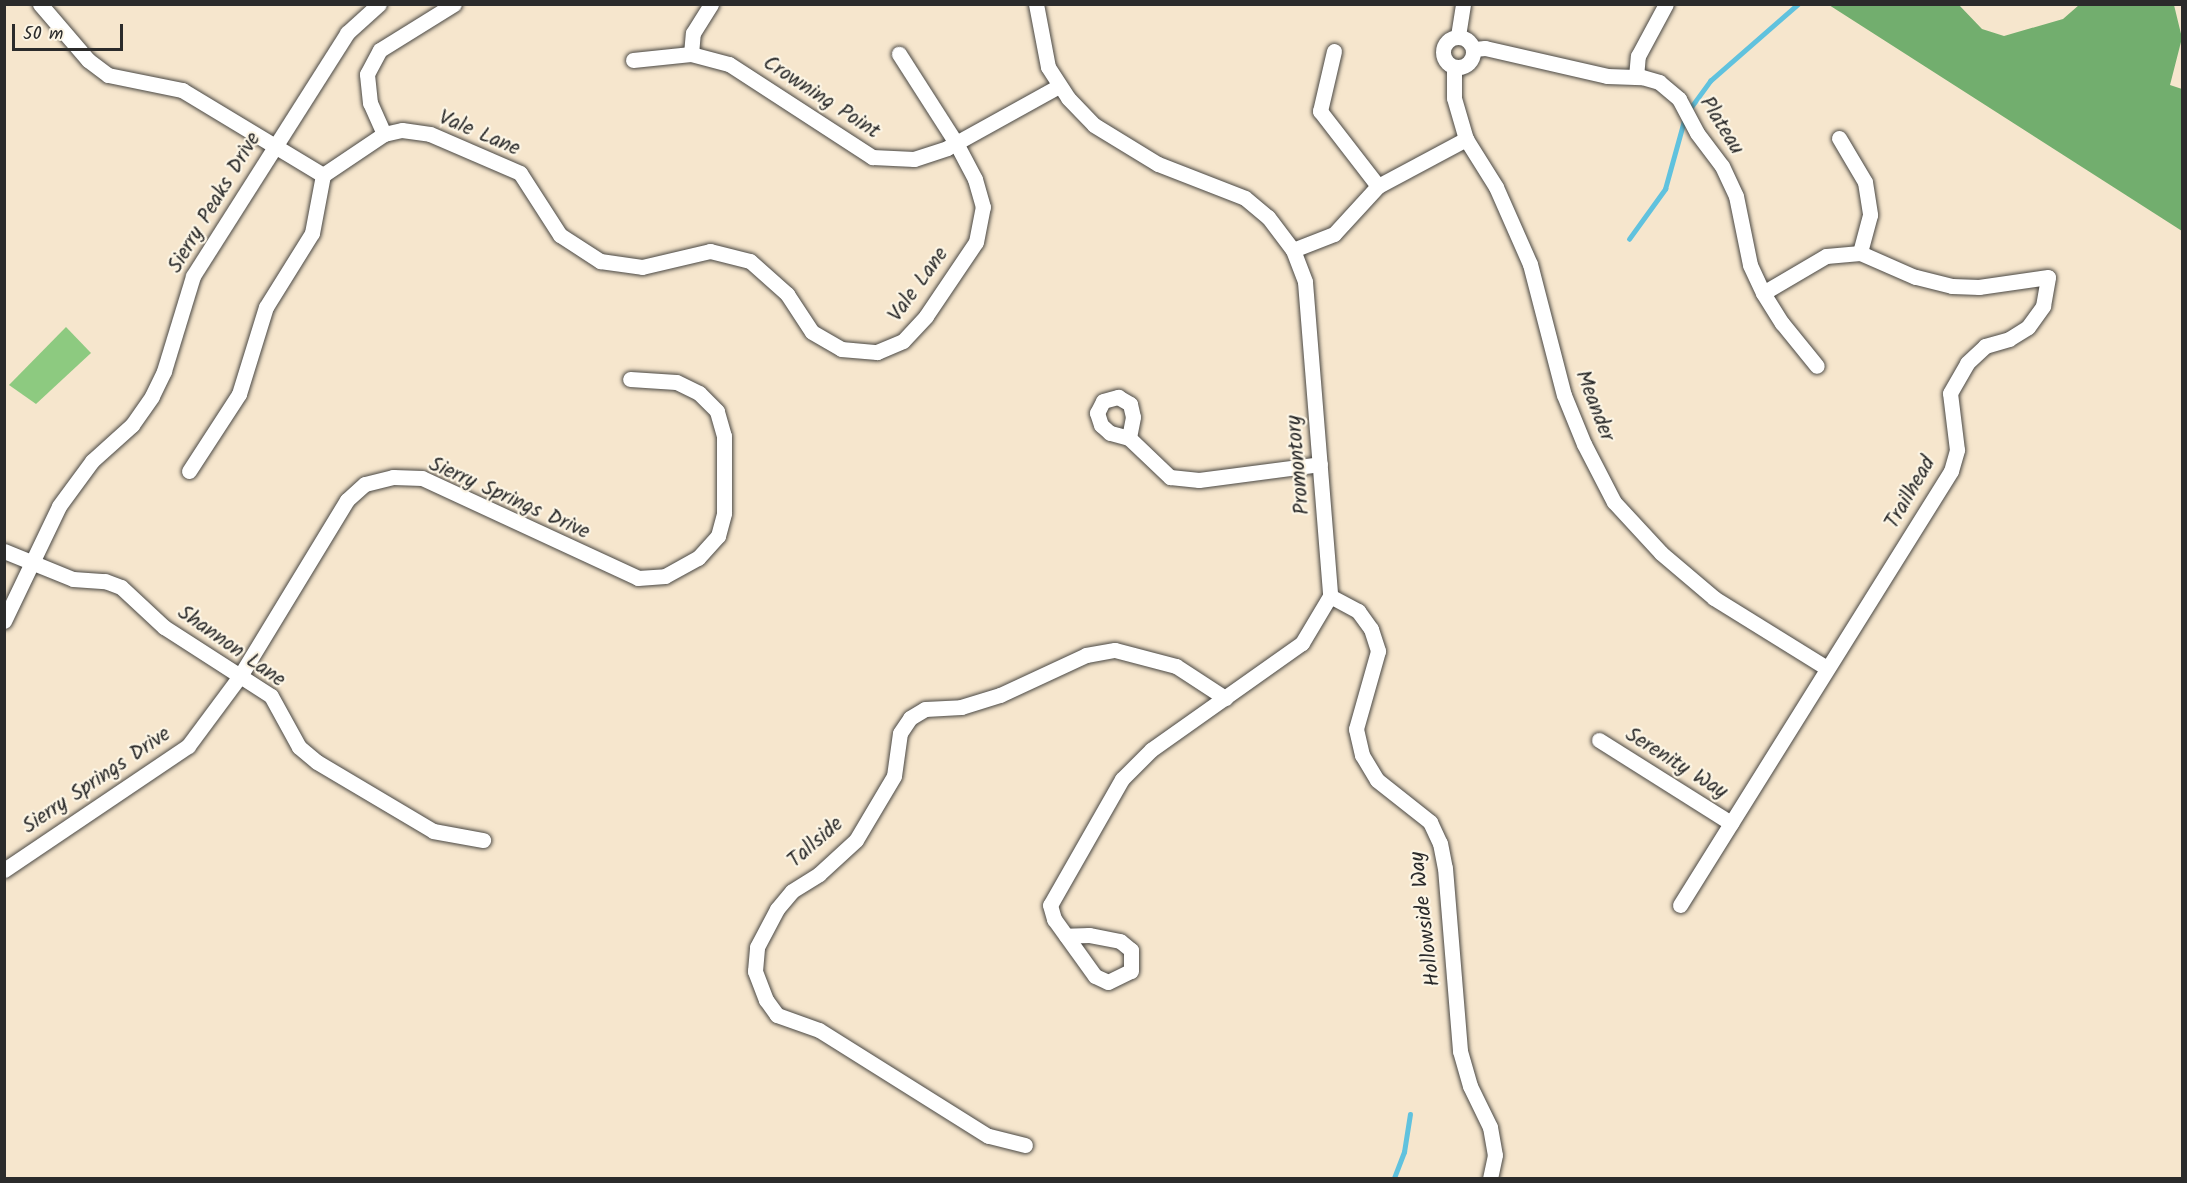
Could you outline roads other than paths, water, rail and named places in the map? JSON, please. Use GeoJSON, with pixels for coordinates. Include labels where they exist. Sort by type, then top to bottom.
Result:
{"type":"FeatureCollection","features":[{"type":"Feature","properties":{"kind":"street"},"geometry":{"type":"LineString","coordinates":[[40,4],[88,60],[108,75],[182,90],[272,147],[323,175],[312,233],[266,307],[239,394],[189,471]]}},
{"type":"Feature","properties":{"kind":"street","name":"Sierry Peaks Drive"},"geometry":{"type":"LineString","coordinates":[[4,621],[59,506],[92,461],[132,425],[152,396],[164,371],[189,284],[272,147],[347,33],[380,4]]}},
{"type":"Feature","properties":{"kind":"street"},"geometry":{"type":"LineString","coordinates":[[384,134],[370,103],[367,74],[380,50],[454,4]]}},
{"type":"Feature","properties":{"kind":"street"},"geometry":{"type":"LineString","coordinates":[[692,54],[693,33],[711,4]]}},
{"type":"Feature","properties":{"kind":"street","name":"Promontory"},"geometry":{"type":"LineString","coordinates":[[1036,4],[1048,67],[1059,86],[1094,125],[1158,164],[1245,198],[1268,217],[1293,250],[1305,282],[1330,596]]}},
{"type":"Feature","properties":{"kind":"street","name":"Meander"},"geometry":{"type":"LineString","coordinates":[[1463,4],[1458,36],[1448,41],[1444,50],[1446,63],[1454,69],[1454,98],[1466,139],[1496,187],[1530,264],[1564,395],[1584,444],[1614,502],[1661,553],[1714,598],[1827,668]]}},
{"type":"Feature","properties":{"kind":"street"},"geometry":{"type":"LineString","coordinates":[[1636,77],[1638,56],[1666,4]]}},
{"type":"Feature","properties":{"kind":"street"},"geometry":{"type":"LineString","coordinates":[[1454,69],[1466,64],[1474,49],[1468,40],[1458,36]]}},
{"type":"Feature","properties":{"kind":"street","name":"Plateau"},"geometry":{"type":"LineString","coordinates":[[1474,49],[1485,48],[1607,76],[1636,77],[1659,82],[1679,99],[1697,132],[1722,166],[1736,196],[1750,265],[1764,293],[1782,323],[1817,366]]}},
{"type":"Feature","properties":{"kind":"street"},"geometry":{"type":"LineString","coordinates":[[1334,51],[1320,111],[1378,186]]}},
{"type":"Feature","properties":{"kind":"street","name":"Crowning Point"},"geometry":{"type":"LineString","coordinates":[[633,60],[692,54],[729,64],[872,157],[914,159],[956,143],[1059,86]]}},
{"type":"Feature","properties":{"kind":"street","name":"Vale Lane"},"geometry":{"type":"LineString","coordinates":[[323,175],[384,134],[402,130],[430,134],[520,173],[560,235],[600,261],[642,267],[710,251],[750,261],[787,294],[812,332],[841,349],[877,352],[903,341],[926,316],[976,243],[983,207],[975,179],[956,143],[899,54]]}},
{"type":"Feature","properties":{"kind":"street"},"geometry":{"type":"LineString","coordinates":[[1839,138],[1865,182],[1870,215],[1860,253]]}},
{"type":"Feature","properties":{"kind":"street"},"geometry":{"type":"LineString","coordinates":[[1293,250],[1334,234],[1378,186],[1466,139]]}},
{"type":"Feature","properties":{"kind":"street","name":"Trailhead"},"geometry":{"type":"LineString","coordinates":[[1680,905],[1952,471],[1956,450],[1950,393],[1967,363],[1985,346],[2009,339],[2028,327],[2043,306],[2048,277],[1979,287],[1952,286],[1915,277],[1860,253],[1826,256],[1764,293]]}},
{"type":"Feature","properties":{"kind":"street","name":"Sierry Springs Drive"},"geometry":{"type":"LineString","coordinates":[[4,870],[188,746],[240,676],[347,500],[364,484],[383,479],[423,478],[638,578],[665,576],[698,558],[718,536],[724,513],[724,436],[717,411],[699,393],[676,382],[630,379]]}},
{"type":"Feature","properties":{"kind":"street"},"geometry":{"type":"LineString","coordinates":[[1129,438],[1170,477],[1199,480],[1320,464]]}},
{"type":"Feature","properties":{"kind":"street","name":"Shannon Lane"},"geometry":{"type":"LineString","coordinates":[[4,550],[73,579],[105,581],[121,587],[164,627],[271,696],[299,747],[317,762],[433,831],[483,840]]}},
{"type":"Feature","properties":{"kind":"street"},"geometry":{"type":"LineString","coordinates":[[1066,936],[1054,919],[1050,905],[1122,779],[1151,750],[1302,643],[1330,596]]}},
{"type":"Feature","properties":{"kind":"street","name":"Hollowside Way"},"geometry":{"type":"LineString","coordinates":[[1330,596],[1358,611],[1371,629],[1378,651],[1356,729],[1362,755],[1377,780],[1430,822],[1440,843],[1445,868],[1460,1051],[1470,1086],[1491,1127],[1495,1155],[1490,1179]]}},
{"type":"Feature","properties":{"kind":"street","name":"Tallside"},"geometry":{"type":"LineString","coordinates":[[1025,1145],[988,1136],[819,1030],[777,1015],[766,1000],[755,971],[757,947],[777,909],[792,891],[819,874],[856,840],[894,776],[900,732],[910,718],[925,709],[961,707],[1000,695],[1086,655],[1115,650],[1176,666],[1225,698]]}},
{"type":"Feature","properties":{"kind":"street","name":"Serenity Way"},"geometry":{"type":"LineString","coordinates":[[1599,740],[1731,823]]}},
{"type":"Feature","properties":{"kind":"waterway"},"geometry":{"type":"LineString","coordinates":[[1689,110],[1710,81],[1798,4]]}},
{"type":"Feature","properties":{"kind":"waterway"},"geometry":{"type":"LineString","coordinates":[[1629,239],[1665,189],[1685,117]]}},
{"type":"Feature","properties":{"kind":"waterway"},"geometry":{"type":"LineString","coordinates":[[1394,1178],[1404,1152],[1410,1114]]}}]}
